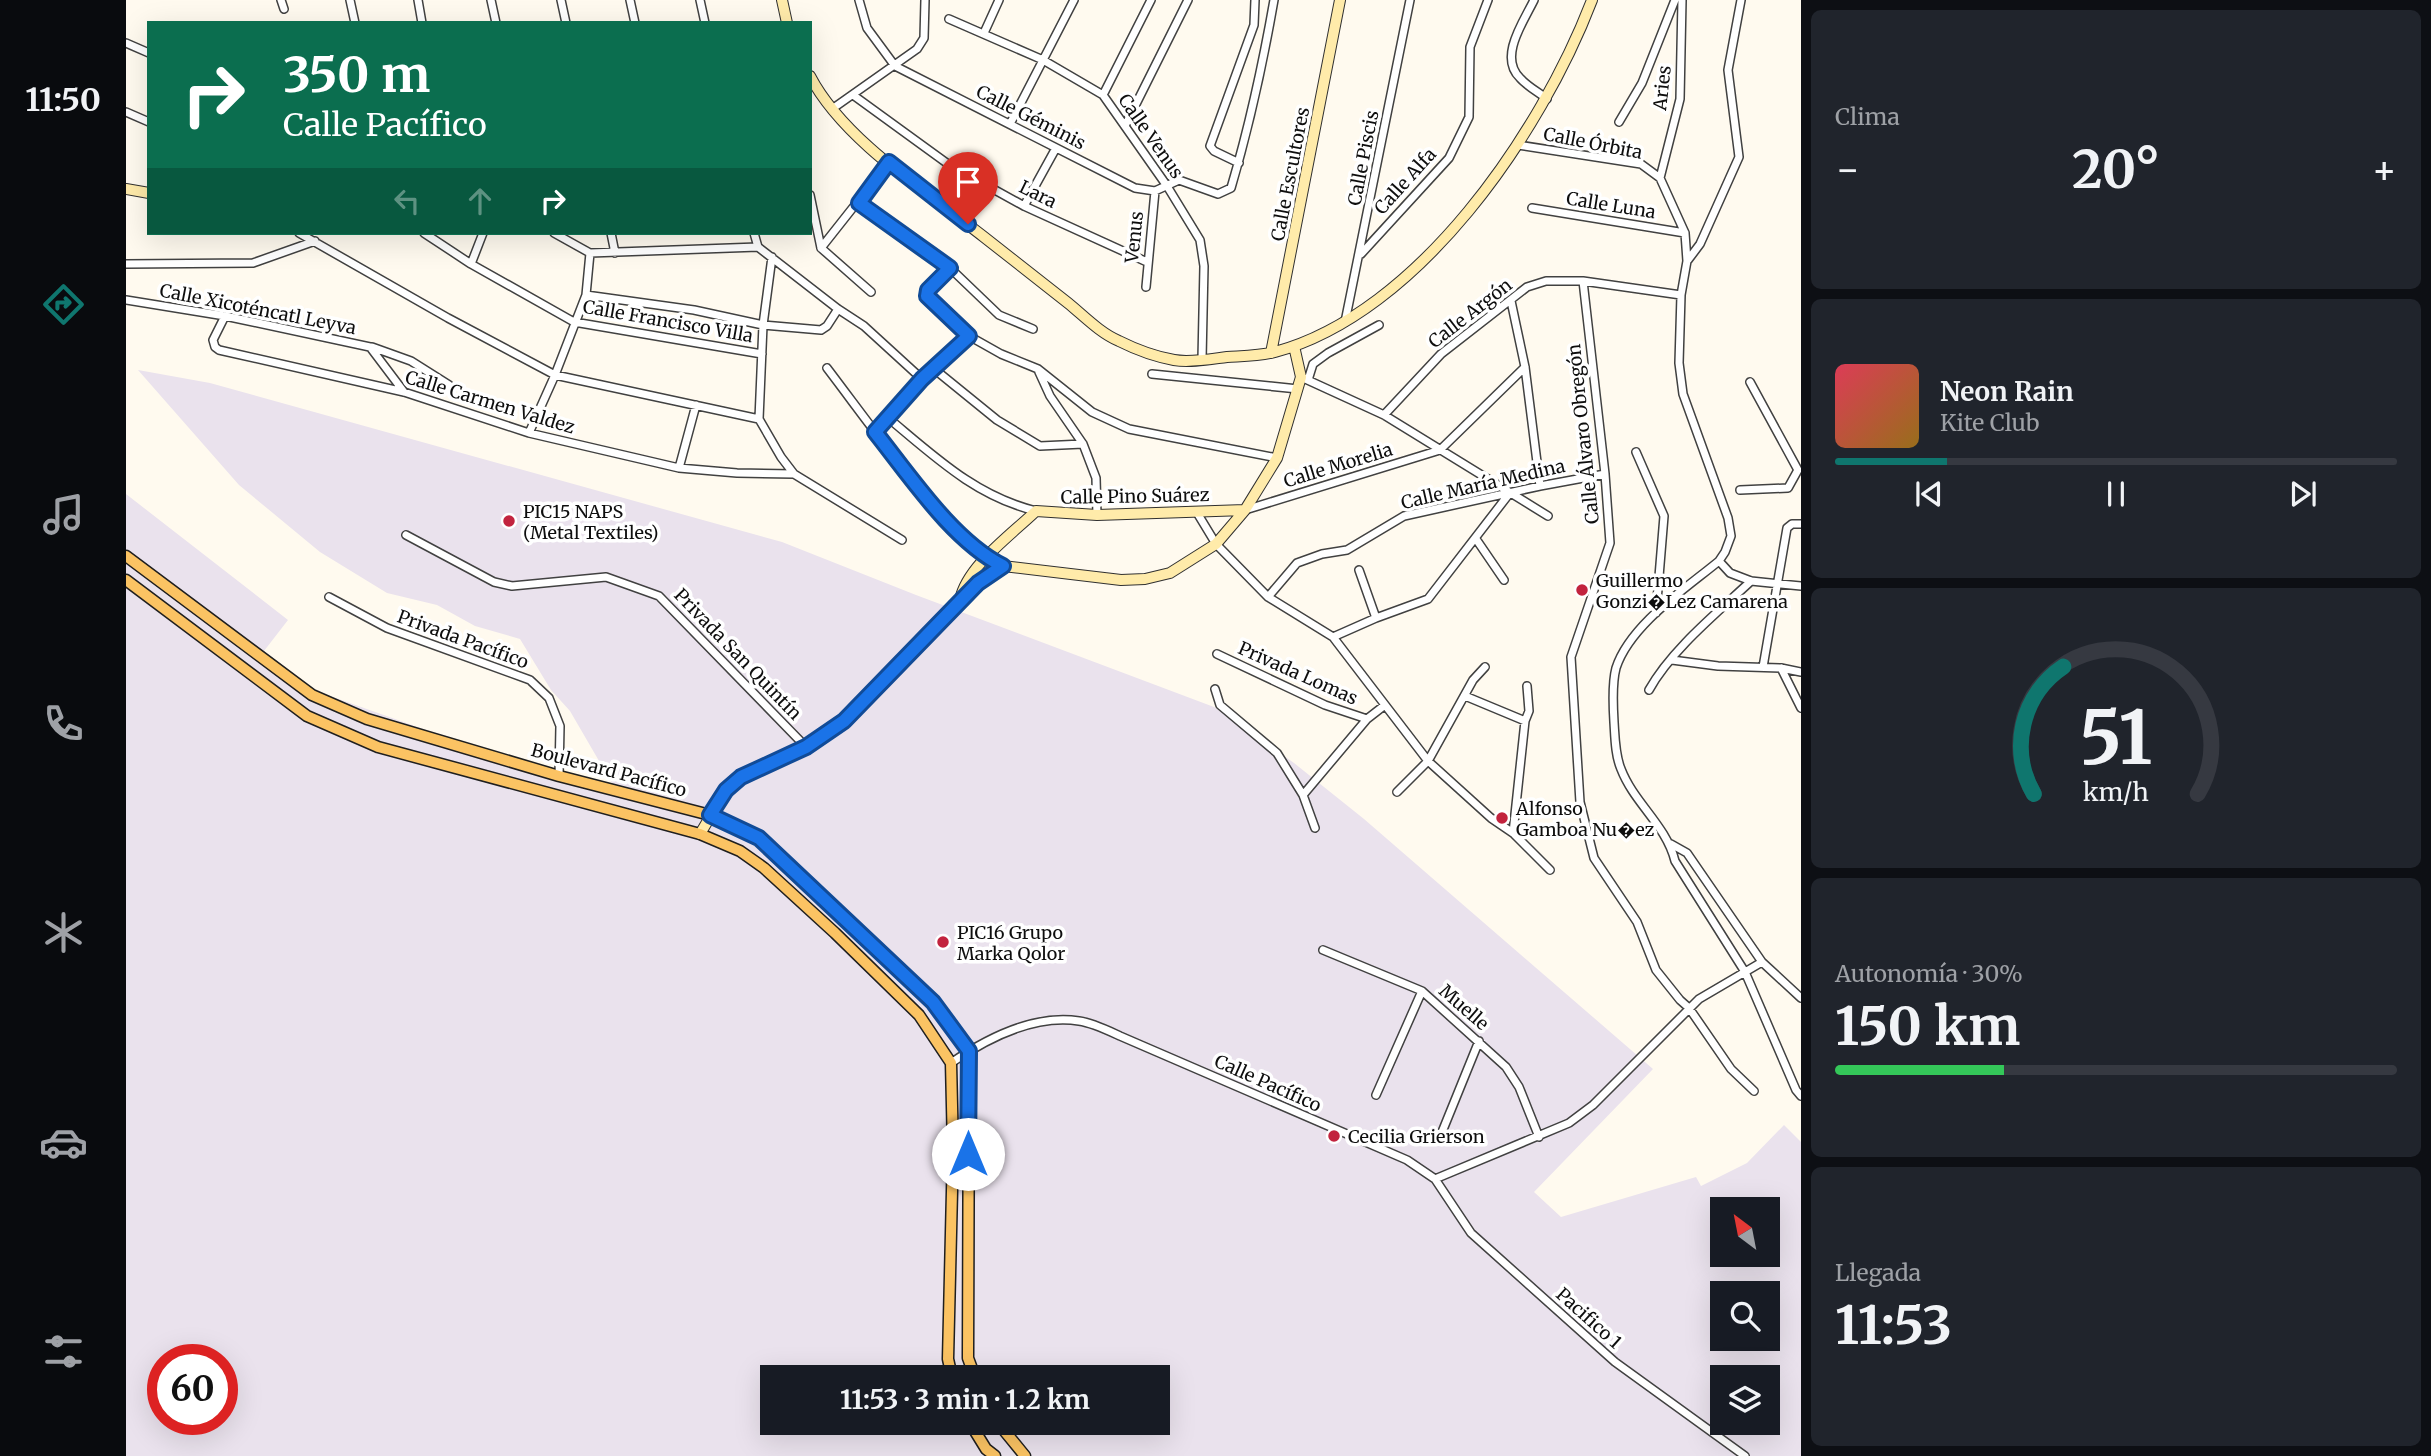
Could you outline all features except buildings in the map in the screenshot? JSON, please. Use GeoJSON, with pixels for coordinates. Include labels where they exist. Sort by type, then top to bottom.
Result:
{"type":"FeatureCollection","features":[{"type":"Feature","properties":{"kind":"main road"},"geometry":{"type":"LineString","coordinates":[[782,0],[787,21]]}},
{"type":"Feature","properties":{"kind":"main road","name":"Calle Escultores"},"geometry":{"type":"LineString","coordinates":[[1271,353],[1340,0]]}},
{"type":"Feature","properties":{"kind":"main road"},"geometry":{"type":"LineString","coordinates":[[812,81],[849,128],[889,162],[1118,341],[1175,361],[1271,353],[1294,346],[1345,323],[1404,277],[1471,209],[1518,145],[1547,99],[1580,32],[1592,0]]}},
{"type":"Feature","properties":{"kind":"main road"},"geometry":{"type":"LineString","coordinates":[[126,189],[147,193]]}},
{"type":"Feature","properties":{"kind":"main road"},"geometry":{"type":"LineString","coordinates":[[701,834],[726,790],[741,777],[806,747],[844,721],[978,583],[1003,566],[1121,580],[1145,579],[1170,573],[1216,544],[1245,510],[1277,458],[1298,389],[1305,379],[1294,346]]}},
{"type":"Feature","properties":{"kind":"main road","name":"Calle Pino Suárez"},"geometry":{"type":"LineString","coordinates":[[1036,512],[1097,515],[1245,510]]}},
{"type":"Feature","properties":{"kind":"main road"},"geometry":{"type":"LineString","coordinates":[[960,601],[962,588],[986,558],[1036,512]]}},
{"type":"Feature","properties":{"kind":"main road","name":"Boulevard Pacífico"},"geometry":{"type":"LineString","coordinates":[[126,556],[312,695],[367,719],[559,776],[710,815],[759,838],[933,1002],[969,1051]]}},
{"type":"Feature","properties":{"kind":"main road"},"geometry":{"type":"LineString","coordinates":[[126,580],[307,716],[378,747],[701,834],[740,850],[764,868],[835,933],[919,1015],[951,1063],[953,1149],[949,1365]]}},
{"type":"Feature","properties":{"kind":"main road"},"geometry":{"type":"LineString","coordinates":[[969,1051],[968,1357],[971,1365]]}},
{"type":"Feature","properties":{"kind":"main road"},"geometry":{"type":"LineString","coordinates":[[977,1435],[986,1449],[995,1456]]}},
{"type":"Feature","properties":{"kind":"main road"},"geometry":{"type":"LineString","coordinates":[[1008,1435],[1025,1456]]}},
{"type":"Feature","properties":{"kind":"street"},"geometry":{"type":"LineString","coordinates":[[281,0],[284,9]]}},
{"type":"Feature","properties":{"kind":"street"},"geometry":{"type":"LineString","coordinates":[[350,0],[355,21]]}},
{"type":"Feature","properties":{"kind":"street"},"geometry":{"type":"LineString","coordinates":[[418,0],[422,21]]}},
{"type":"Feature","properties":{"kind":"street"},"geometry":{"type":"LineString","coordinates":[[491,0],[496,21]]}},
{"type":"Feature","properties":{"kind":"street"},"geometry":{"type":"LineString","coordinates":[[561,0],[566,21]]}},
{"type":"Feature","properties":{"kind":"street"},"geometry":{"type":"LineString","coordinates":[[630,0],[635,21]]}},
{"type":"Feature","properties":{"kind":"street"},"geometry":{"type":"LineString","coordinates":[[699,0],[704,21]]}},
{"type":"Feature","properties":{"kind":"street","name":"Calle Géminis"},"geometry":{"type":"LineString","coordinates":[[859,0],[867,28],[895,66],[1135,188],[1155,191]]}},
{"type":"Feature","properties":{"kind":"street"},"geometry":{"type":"LineString","coordinates":[[832,109],[917,49],[924,38],[925,0]]}},
{"type":"Feature","properties":{"kind":"street"},"geometry":{"type":"LineString","coordinates":[[984,33],[999,0]]}},
{"type":"Feature","properties":{"kind":"street"},"geometry":{"type":"LineString","coordinates":[[1010,124],[1074,0]]}},
{"type":"Feature","properties":{"kind":"street"},"geometry":{"type":"LineString","coordinates":[[1103,95],[1151,0]]}},
{"type":"Feature","properties":{"kind":"street"},"geometry":{"type":"LineString","coordinates":[[1125,126],[1188,0]]}},
{"type":"Feature","properties":{"kind":"street"},"geometry":{"type":"LineString","coordinates":[[1238,163],[1214,151],[1210,146],[1254,25],[1255,0]]}},
{"type":"Feature","properties":{"kind":"street"},"geometry":{"type":"LineString","coordinates":[[1155,191],[1179,180],[1217,194],[1231,188],[1266,45],[1274,0]]}},
{"type":"Feature","properties":{"kind":"street","name":"Calle Piscis"},"geometry":{"type":"LineString","coordinates":[[1345,323],[1410,0]]}},
{"type":"Feature","properties":{"kind":"street","name":"Calle Alfa"},"geometry":{"type":"LineString","coordinates":[[1359,256],[1449,158],[1469,117],[1470,47],[1488,0]]}},
{"type":"Feature","properties":{"kind":"street"},"geometry":{"type":"LineString","coordinates":[[1534,0],[1513,45],[1511,60],[1517,76],[1547,99]]}},
{"type":"Feature","properties":{"kind":"street"},"geometry":{"type":"LineString","coordinates":[[1619,122],[1643,83],[1675,0]]}},
{"type":"Feature","properties":{"kind":"street","name":"Aries"},"geometry":{"type":"LineString","coordinates":[[1660,178],[1680,99],[1682,0]]}},
{"type":"Feature","properties":{"kind":"street"},"geometry":{"type":"LineString","coordinates":[[1687,261],[1700,244],[1739,157],[1728,70],[1741,0]]}},
{"type":"Feature","properties":{"kind":"street","name":"Calle Venus"},"geometry":{"type":"LineString","coordinates":[[949,19],[1043,60],[1103,95],[1167,186],[1200,240],[1204,266],[1202,359]]}},
{"type":"Feature","properties":{"kind":"street"},"geometry":{"type":"LineString","coordinates":[[1249,39],[1266,45]]}},
{"type":"Feature","properties":{"kind":"street"},"geometry":{"type":"LineString","coordinates":[[126,43],[147,51]]}},
{"type":"Feature","properties":{"kind":"street","name":"Lara"},"geometry":{"type":"LineString","coordinates":[[853,95],[948,164],[1024,206],[1147,262]]}},
{"type":"Feature","properties":{"kind":"street"},"geometry":{"type":"LineString","coordinates":[[126,112],[147,121]]}},
{"type":"Feature","properties":{"kind":"street","name":"Calle Órbita"},"geometry":{"type":"LineString","coordinates":[[1518,145],[1641,164],[1660,178]]}},
{"type":"Feature","properties":{"kind":"street"},"geometry":{"type":"LineString","coordinates":[[1024,206],[1056,148]]}},
{"type":"Feature","properties":{"kind":"street"},"geometry":{"type":"LineString","coordinates":[[821,248],[889,162]]}},
{"type":"Feature","properties":{"kind":"street"},"geometry":{"type":"LineString","coordinates":[[1660,178],[1685,233],[1687,261],[1681,295],[1679,363],[1683,394],[1720,490],[1731,537],[1726,552],[1718,561],[1656,612],[1627,646],[1616,670],[1615,733],[1621,769],[1671,844],[1675,861],[1745,972],[1801,1096]]}},
{"type":"Feature","properties":{"kind":"street","name":"Venus"},"geometry":{"type":"LineString","coordinates":[[1146,287],[1155,191]]}},
{"type":"Feature","properties":{"kind":"street"},"geometry":{"type":"LineString","coordinates":[[859,203],[950,268],[999,315],[1033,329]]}},
{"type":"Feature","properties":{"kind":"street"},"geometry":{"type":"LineString","coordinates":[[812,205],[821,248],[871,292]]}},
{"type":"Feature","properties":{"kind":"street","name":"Calle Luna"},"geometry":{"type":"LineString","coordinates":[[1532,208],[1685,233]]}},
{"type":"Feature","properties":{"kind":"street"},"geometry":{"type":"LineString","coordinates":[[303,235],[448,318],[555,375],[759,419]]}},
{"type":"Feature","properties":{"kind":"street","name":"Calle Francisco Villa"},"geometry":{"type":"LineString","coordinates":[[427,235],[471,264],[574,322],[762,354]]}},
{"type":"Feature","properties":{"kind":"street"},"geometry":{"type":"LineString","coordinates":[[471,264],[482,235]]}},
{"type":"Feature","properties":{"kind":"street"},"geometry":{"type":"LineString","coordinates":[[558,235],[590,253],[758,247],[864,326],[922,379]]}},
{"type":"Feature","properties":{"kind":"street"},"geometry":{"type":"LineString","coordinates":[[611,235],[615,253]]}},
{"type":"Feature","properties":{"kind":"street"},"geometry":{"type":"LineString","coordinates":[[755,235],[758,247]]}},
{"type":"Feature","properties":{"kind":"street"},"geometry":{"type":"LineString","coordinates":[[126,264],[253,263],[315,241]]}},
{"type":"Feature","properties":{"kind":"street"},"geometry":{"type":"LineString","coordinates":[[529,433],[586,295],[590,253]]}},
{"type":"Feature","properties":{"kind":"street"},"geometry":{"type":"LineString","coordinates":[[772,257],[763,325],[759,419],[794,474],[902,540]]}},
{"type":"Feature","properties":{"kind":"street"},"geometry":{"type":"LineString","coordinates":[[950,268],[928,290],[927,296],[969,336],[1001,354],[1038,369],[1092,412],[1129,429],[1277,458]]}},
{"type":"Feature","properties":{"kind":"street","name":"Calle Argón"},"geometry":{"type":"LineString","coordinates":[[1384,415],[1441,354],[1527,287],[1546,281],[1583,281],[1681,295]]}},
{"type":"Feature","properties":{"kind":"street","name":"Calle Álvaro Obregón"},"geometry":{"type":"LineString","coordinates":[[1583,281],[1610,543],[1571,657],[1580,802],[1594,858],[1644,933],[1656,970],[1689,1008],[1731,1069],[1754,1091]]}},
{"type":"Feature","properties":{"kind":"street"},"geometry":{"type":"LineString","coordinates":[[586,295],[694,310],[763,325],[821,330],[827,326],[838,309]]}},
{"type":"Feature","properties":{"kind":"street","name":"Calle Xicoténcatl Leyva"},"geometry":{"type":"LineString","coordinates":[[126,300],[225,316],[370,346],[404,392]]}},
{"type":"Feature","properties":{"kind":"street"},"geometry":{"type":"LineString","coordinates":[[1511,301],[1525,367],[1540,486]]}},
{"type":"Feature","properties":{"kind":"street","name":"Calle Carmen Valdez"},"geometry":{"type":"LineString","coordinates":[[225,316],[213,340],[219,350],[404,392],[529,433],[679,468],[794,474]]}},
{"type":"Feature","properties":{"kind":"street"},"geometry":{"type":"LineString","coordinates":[[1379,326],[1328,353],[1313,364],[1305,379],[1384,415],[1548,516]]}},
{"type":"Feature","properties":{"kind":"street"},"geometry":{"type":"LineString","coordinates":[[875,432],[922,379],[969,336]]}},
{"type":"Feature","properties":{"kind":"street"},"geometry":{"type":"LineString","coordinates":[[370,346],[411,361],[449,385]]}},
{"type":"Feature","properties":{"kind":"street"},"geometry":{"type":"LineString","coordinates":[[1440,450],[1525,367]]}},
{"type":"Feature","properties":{"kind":"street"},"geometry":{"type":"LineString","coordinates":[[827,368],[918,487],[964,538],[986,558],[1003,566]]}},
{"type":"Feature","properties":{"kind":"street"},"geometry":{"type":"LineString","coordinates":[[933,368],[997,420],[1040,446],[1083,444]]}},
{"type":"Feature","properties":{"kind":"street"},"geometry":{"type":"LineString","coordinates":[[1038,369],[1050,396],[1083,444],[1096,478],[1097,515]]}},
{"type":"Feature","properties":{"kind":"street"},"geometry":{"type":"LineString","coordinates":[[1152,374],[1298,389]]}},
{"type":"Feature","properties":{"kind":"street"},"geometry":{"type":"LineString","coordinates":[[1740,490],[1788,488],[1800,470],[1750,382]]}},
{"type":"Feature","properties":{"kind":"street"},"geometry":{"type":"LineString","coordinates":[[679,468],[696,405]]}},
{"type":"Feature","properties":{"kind":"street","name":"Calle Pino Suárez"},"geometry":{"type":"LineString","coordinates":[[887,417],[962,479],[1012,505],[1036,512]]}},
{"type":"Feature","properties":{"kind":"street","name":"Calle Morelia"},"geometry":{"type":"LineString","coordinates":[[1245,510],[1440,450]]}},
{"type":"Feature","properties":{"kind":"street"},"geometry":{"type":"LineString","coordinates":[[1636,452],[1664,516],[1656,612]]}},
{"type":"Feature","properties":{"kind":"street","name":"Calle María Medina"},"geometry":{"type":"LineString","coordinates":[[1268,597],[1297,563],[1322,554],[1347,550],[1404,516],[1605,474]]}},
{"type":"Feature","properties":{"kind":"street"},"geometry":{"type":"LineString","coordinates":[[1334,637],[1428,599],[1509,493]]}},
{"type":"Feature","properties":{"kind":"street"},"geometry":{"type":"LineString","coordinates":[[1196,511],[1216,544],[1268,597],[1334,637],[1428,761],[1491,818],[1513,833],[1550,870]]}},
{"type":"Feature","properties":{"kind":"street"},"geometry":{"type":"LineString","coordinates":[[1763,667],[1789,525],[1801,524]]}},
{"type":"Feature","properties":{"kind":"street","name":"Privada San Quintín"},"geometry":{"type":"LineString","coordinates":[[406,535],[494,582],[512,586],[606,576],[659,596],[806,747]]}},
{"type":"Feature","properties":{"kind":"street"},"geometry":{"type":"LineString","coordinates":[[1476,539],[1504,580]]}},
{"type":"Feature","properties":{"kind":"street"},"geometry":{"type":"LineString","coordinates":[[1718,561],[1730,573],[1751,581],[1801,586]]}},
{"type":"Feature","properties":{"kind":"street"},"geometry":{"type":"LineString","coordinates":[[1359,570],[1376,618]]}},
{"type":"Feature","properties":{"kind":"street"},"geometry":{"type":"LineString","coordinates":[[1649,690],[1658,674],[1684,645],[1751,581]]}},
{"type":"Feature","properties":{"kind":"street","name":"Privada Pacífico"},"geometry":{"type":"LineString","coordinates":[[329,597],[387,628],[530,680],[549,698],[560,726],[559,776]]}},
{"type":"Feature","properties":{"kind":"street","name":"Privada Lomas"},"geometry":{"type":"LineString","coordinates":[[1217,654],[1325,705],[1367,719]]}},
{"type":"Feature","properties":{"kind":"street"},"geometry":{"type":"LineString","coordinates":[[1672,660],[1718,666],[1781,668],[1801,672]]}},
{"type":"Feature","properties":{"kind":"street"},"geometry":{"type":"LineString","coordinates":[[1397,792],[1428,761],[1473,680],[1485,667]]}},
{"type":"Feature","properties":{"kind":"street"},"geometry":{"type":"LineString","coordinates":[[1781,668],[1801,708]]}},
{"type":"Feature","properties":{"kind":"street"},"geometry":{"type":"LineString","coordinates":[[1513,833],[1525,721],[1529,710],[1527,686]]}},
{"type":"Feature","properties":{"kind":"street"},"geometry":{"type":"LineString","coordinates":[[1215,689],[1220,705],[1276,753],[1303,795],[1315,828]]}},
{"type":"Feature","properties":{"kind":"street"},"geometry":{"type":"LineString","coordinates":[[1465,696],[1525,721]]}},
{"type":"Feature","properties":{"kind":"street"},"geometry":{"type":"LineString","coordinates":[[1303,795],[1367,719],[1385,705]]}},
{"type":"Feature","properties":{"kind":"street"},"geometry":{"type":"LineString","coordinates":[[1671,844],[1687,852],[1762,962],[1801,998]]}},
{"type":"Feature","properties":{"kind":"street","name":"Muelle"},"geometry":{"type":"LineString","coordinates":[[1323,950],[1422,991],[1506,1067],[1519,1087],[1539,1137]]}},
{"type":"Feature","properties":{"kind":"street"},"geometry":{"type":"LineString","coordinates":[[1434,1179],[1569,1124],[1593,1105],[1699,999],[1762,962]]}},
{"type":"Feature","properties":{"kind":"street"},"geometry":{"type":"LineString","coordinates":[[1376,1094],[1422,991]]}},
{"type":"Feature","properties":{"kind":"street","name":"Calle Pacífico"},"geometry":{"type":"LineString","coordinates":[[951,1063],[969,1051],[1015,1029],[1064,1020],[1089,1024],[1383,1149],[1407,1160],[1434,1179]]}},
{"type":"Feature","properties":{"kind":"street"},"geometry":{"type":"LineString","coordinates":[[1440,1137],[1479,1041]]}},
{"type":"Feature","properties":{"kind":"street","name":"Pacifico 1"},"geometry":{"type":"LineString","coordinates":[[1434,1179],[1471,1233],[1510,1269],[1615,1362],[1745,1456]]}},
{"type":"Feature","properties":{"kind":"shaded area"},"geometry":{"type":"Polygon","coordinates":[[[138,370],[210,383],[782,542],[1214,707],[1294,763],[1364,819],[1653,1069],[1534,1192],[1561,1217],[1696,1177],[1701,1186],[1747,1163],[1784,1125],[1801,1142],[1801,1456],[126,1456],[126,494],[288,620],[264,651],[316,691],[474,747],[613,785],[570,711],[551,690],[520,639],[475,626],[437,605],[387,593],[320,552],[239,485],[138,370]]]}},
{"type":"Feature","properties":{"kind":"place","name":"PIC15 NAPS (Metal Textiles)"},"geometry":{"type":"Point","coordinates":[509,521]}},
{"type":"Feature","properties":{"kind":"place","name":"Guillermo Gonzi�Lez Camarena"},"geometry":{"type":"Point","coordinates":[1582,590]}},
{"type":"Feature","properties":{"kind":"place","name":"Alfonso Gamboa Nu�ez"},"geometry":{"type":"Point","coordinates":[1502,818]}},
{"type":"Feature","properties":{"kind":"place","name":"PIC16 Grupo Marka Qolor"},"geometry":{"type":"Point","coordinates":[943,942]}},
{"type":"Feature","properties":{"kind":"place","name":"Cecilia Grierson"},"geometry":{"type":"Point","coordinates":[1334,1136]}},
{"type":"Feature","properties":{"kind":"route"},"geometry":{"type":"LineString","coordinates":[[968,224],[889,162],[859,203],[950,268],[928,290],[927,296],[969,336],[922,379],[875,432],[918,487],[964,538],[986,558],[1003,566],[978,583],[844,721],[806,747],[741,777],[726,790],[710,815],[759,838],[933,1002],[969,1051],[968,1154]]}}]}
